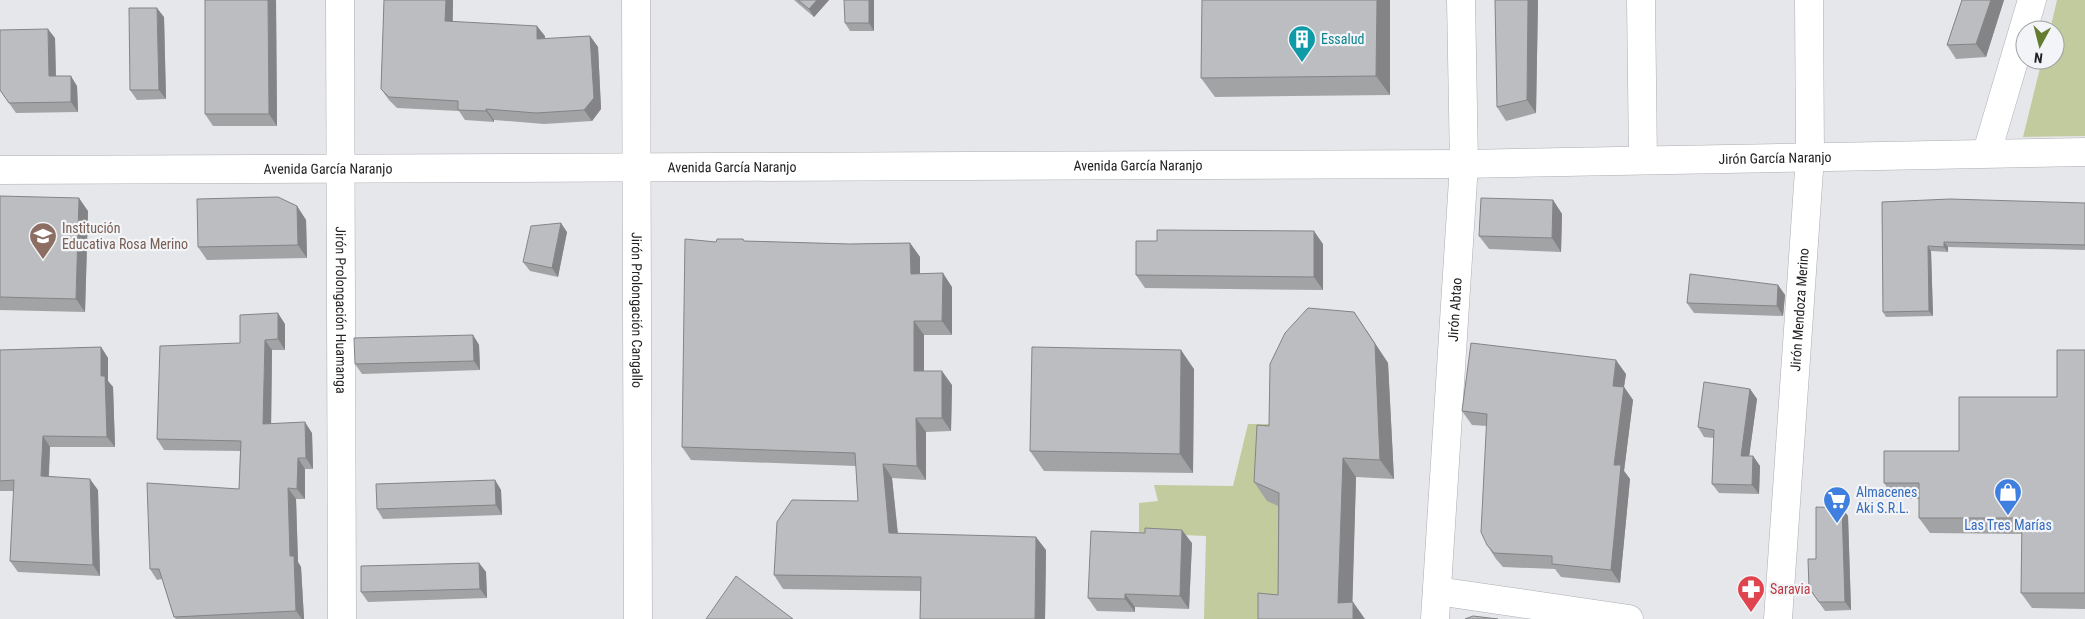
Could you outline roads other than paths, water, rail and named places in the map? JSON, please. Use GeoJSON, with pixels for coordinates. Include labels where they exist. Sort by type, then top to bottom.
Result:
{"type":"FeatureCollection","features":[{"type":"Feature","properties":{"kind":"street","name":"Jirón Prolongación Huamanga"},"geometry":{"type":"LineString","coordinates":[[340,0],[342,619]]}},
{"type":"Feature","properties":{"kind":"street","name":"Jirón Prolongación Cangallo"},"geometry":{"type":"LineString","coordinates":[[636,0],[638,619]]}},
{"type":"Feature","properties":{"kind":"street","name":"Jirón Abtao"},"geometry":{"type":"LineString","coordinates":[[1435,619],[1464,164],[1461,0]]}},
{"type":"Feature","properties":{"kind":"street"},"geometry":{"type":"LineString","coordinates":[[1641,0],[1643,160]]}},
{"type":"Feature","properties":{"kind":"street","name":"Jirón Mendoza Merino"},"geometry":{"type":"LineString","coordinates":[[1778,619],[1810,156],[1809,0]]}},
{"type":"Feature","properties":{"kind":"street"},"geometry":{"type":"LineString","coordinates":[[1987,152],[2032,0]]}},
{"type":"Feature","properties":{"kind":"street","name":"Jirón García Naranjo"},"geometry":{"type":"LineString","coordinates":[[1464,164],[1987,152],[2085,152]]}},
{"type":"Feature","properties":{"kind":"street","name":"Avenida García Naranjo"},"geometry":{"type":"LineString","coordinates":[[0,170],[1464,164]]}},
{"type":"Feature","properties":{"kind":"street"},"geometry":{"type":"LineString","coordinates":[[1437,591],[1629,619]]}},
{"type":"Feature","properties":{"kind":"place","name":"Essalud"},"geometry":{"type":"Point","coordinates":[1302,63]}},
{"type":"Feature","properties":{"kind":"place","name":"Institución Educativa Rosa Merino"},"geometry":{"type":"Point","coordinates":[43,260]}},
{"type":"Feature","properties":{"kind":"place","name":"Las Tres Marías"},"geometry":{"type":"Point","coordinates":[2008,516]}},
{"type":"Feature","properties":{"kind":"place","name":"Almacenes Aki S.R.L."},"geometry":{"type":"Point","coordinates":[1837,524]}},
{"type":"Feature","properties":{"kind":"place","name":"Saravia"},"geometry":{"type":"Point","coordinates":[1751,613]}}]}
